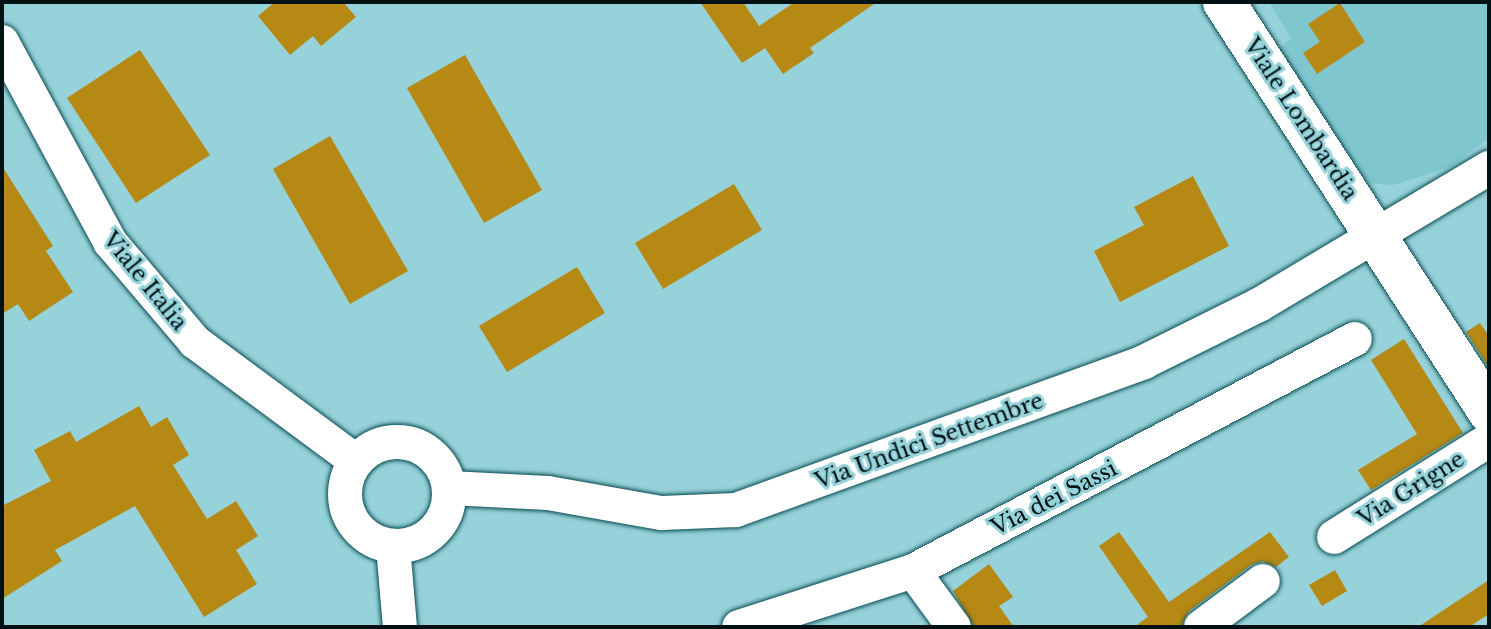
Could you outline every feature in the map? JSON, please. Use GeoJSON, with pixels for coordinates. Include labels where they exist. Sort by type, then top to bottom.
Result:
{"type":"FeatureCollection","features":[{"type":"Feature","properties":{"kind":"street","name":"Viale Lombardia"},"geometry":{"type":"LineString","coordinates":[[1224,2],[1489,412]]}},
{"type":"Feature","properties":{"kind":"street","name":"Viale Italia"},"geometry":{"type":"LineString","coordinates":[[2,42],[110,242],[195,342],[356,461]]}},
{"type":"Feature","properties":{"kind":"street","name":"Via Undici Settembre"},"geometry":{"type":"LineString","coordinates":[[449,488],[548,493],[662,513],[736,510],[1144,362],[1378,237],[1489,168]]}},
{"type":"Feature","properties":{"kind":"street","name":"Via dei Sassi"},"geometry":{"type":"LineString","coordinates":[[739,627],[913,571],[1355,339]]}},
{"type":"Feature","properties":{"kind":"street","name":"Via Grigne"},"geometry":{"type":"LineString","coordinates":[[1334,537],[1489,440]]}},
{"type":"Feature","properties":{"kind":"street"},"geometry":{"type":"LineString","coordinates":[[402,442],[424,448],[438,460],[449,488],[443,520],[431,534],[393,546],[371,539],[357,528],[346,508],[348,477],[356,461],[384,443],[402,442]]}},
{"type":"Feature","properties":{"kind":"street"},"geometry":{"type":"LineString","coordinates":[[393,546],[400,627]]}},
{"type":"Feature","properties":{"kind":"street"},"geometry":{"type":"LineString","coordinates":[[913,571],[954,627]]}},
{"type":"Feature","properties":{"kind":"street"},"geometry":{"type":"LineString","coordinates":[[1201,627],[1263,581]]}},
{"type":"Feature","properties":{"kind":"shaded area"},"geometry":{"type":"Polygon","coordinates":[[[1269,2],[1489,2],[1489,138],[1451,167],[1393,185],[1369,183],[1272,55],[1291,38],[1269,2]]]}},
{"type":"Feature","properties":{"kind":"building"},"geometry":{"type":"Polygon","coordinates":[[[275,2],[343,2],[356,17],[321,46],[313,36],[290,55],[258,16],[275,2]]]}},
{"type":"Feature","properties":{"kind":"building"},"geometry":{"type":"Polygon","coordinates":[[[700,2],[743,2],[759,26],[795,2],[877,2],[810,48],[814,53],[783,74],[765,48],[742,63],[700,2]]]}},
{"type":"Feature","properties":{"kind":"building"},"geometry":{"type":"Polygon","coordinates":[[[1340,3],[1365,42],[1317,74],[1303,53],[1320,42],[1308,24],[1340,3]]]}},
{"type":"Feature","properties":{"kind":"building"},"geometry":{"type":"Polygon","coordinates":[[[140,50],[210,155],[136,203],[67,98],[140,50]]]}},
{"type":"Feature","properties":{"kind":"building"},"geometry":{"type":"Polygon","coordinates":[[[465,55],[542,190],[484,223],[407,88],[465,55]]]}},
{"type":"Feature","properties":{"kind":"building"},"geometry":{"type":"Polygon","coordinates":[[[330,136],[408,271],[350,304],[273,169],[330,136]]]}},
{"type":"Feature","properties":{"kind":"building"},"geometry":{"type":"Polygon","coordinates":[[[2,166],[53,246],[46,251],[73,292],[29,321],[18,304],[2,314],[2,166]]]}},
{"type":"Feature","properties":{"kind":"building"},"geometry":{"type":"Polygon","coordinates":[[[1193,176],[1229,246],[1120,302],[1094,251],[1144,225],[1134,207],[1193,176]]]}},
{"type":"Feature","properties":{"kind":"building"},"geometry":{"type":"Polygon","coordinates":[[[734,184],[762,230],[663,289],[635,243],[734,184]]]}},
{"type":"Feature","properties":{"kind":"building"},"geometry":{"type":"Polygon","coordinates":[[[577,267],[605,313],[507,372],[479,326],[577,267]]]}},
{"type":"Feature","properties":{"kind":"building"},"geometry":{"type":"Polygon","coordinates":[[[1480,323],[1489,336],[1489,368],[1466,332],[1480,323]]]}},
{"type":"Feature","properties":{"kind":"building"},"geometry":{"type":"Polygon","coordinates":[[[1404,339],[1463,433],[1371,490],[1358,470],[1417,434],[1371,360],[1404,339]]]}},
{"type":"Feature","properties":{"kind":"building"},"geometry":{"type":"Polygon","coordinates":[[[139,406],[151,427],[167,417],[189,455],[173,465],[207,519],[236,501],[258,536],[236,550],[257,584],[204,617],[135,506],[55,550],[62,561],[2,599],[2,506],[51,481],[34,450],[70,431],[76,442],[139,406]]]}},
{"type":"Feature","properties":{"kind":"building"},"geometry":{"type":"Polygon","coordinates":[[[1119,532],[1169,602],[1270,532],[1289,557],[1276,567],[1262,561],[1251,565],[1189,611],[1181,627],[1134,627],[1148,617],[1099,546],[1119,532]]]}},
{"type":"Feature","properties":{"kind":"building"},"geometry":{"type":"Polygon","coordinates":[[[989,564],[1013,597],[999,606],[1014,627],[974,627],[953,591],[989,564]]]}},
{"type":"Feature","properties":{"kind":"building"},"geometry":{"type":"Polygon","coordinates":[[[1335,570],[1347,591],[1322,606],[1309,585],[1335,570]]]}},
{"type":"Feature","properties":{"kind":"building"},"geometry":{"type":"Polygon","coordinates":[[[1489,580],[1489,614],[1469,627],[1418,627],[1489,580]]]}}]}
